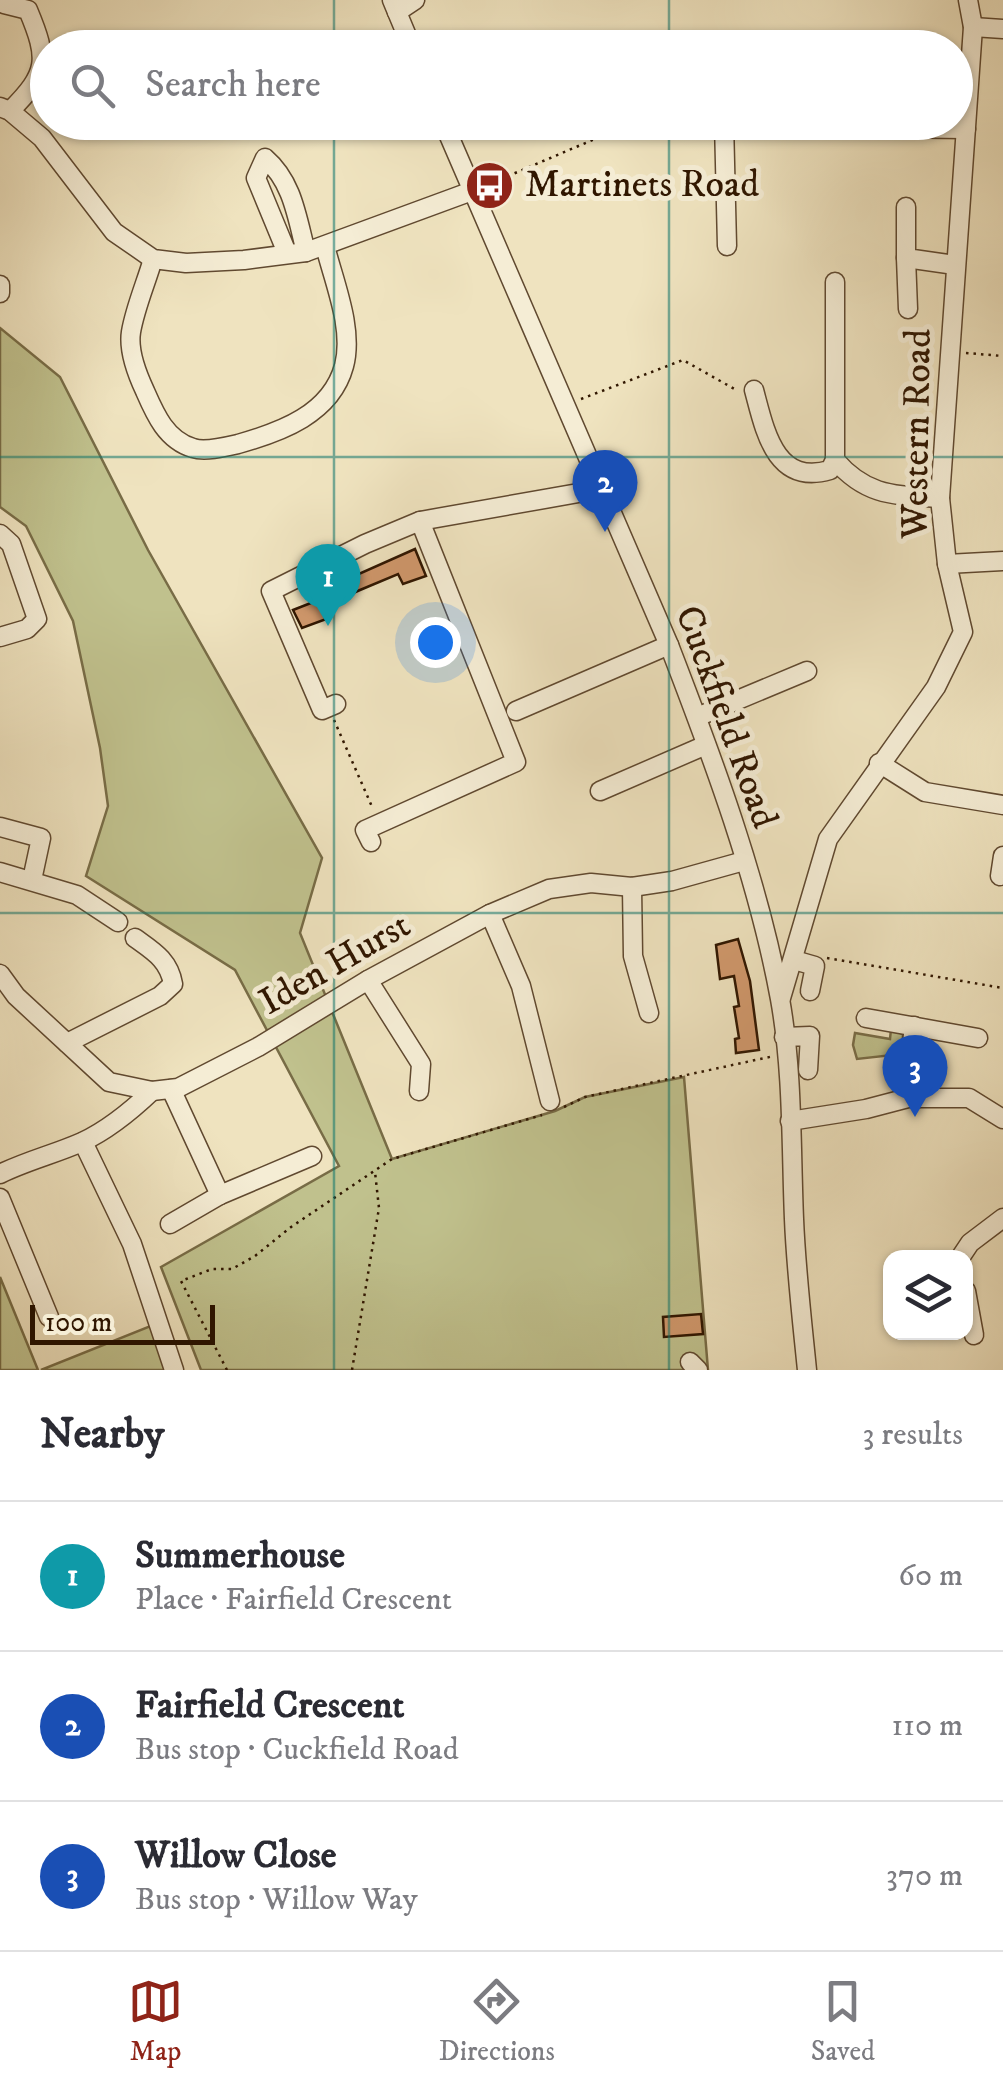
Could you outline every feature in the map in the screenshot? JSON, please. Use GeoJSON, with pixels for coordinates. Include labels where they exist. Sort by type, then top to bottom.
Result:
{"type":"FeatureCollection","features":[{"type":"Feature","properties":{"kind":"street"},"geometry":{"type":"LineString","coordinates":[[404,30],[394,6],[414,0]]}},
{"type":"Feature","properties":{"kind":"street","name":"Western Road"},"geometry":{"type":"LineString","coordinates":[[968,0],[973,30]]}},
{"type":"Feature","properties":{"kind":"street"},"geometry":{"type":"LineString","coordinates":[[4,4],[28,10],[36,30]]}},
{"type":"Feature","properties":{"kind":"street"},"geometry":{"type":"LineString","coordinates":[[973,27],[1003,28]]}},
{"type":"Feature","properties":{"kind":"street"},"geometry":{"type":"LineString","coordinates":[[30,89],[5,109],[30,129]]}},
{"type":"Feature","properties":{"kind":"street"},"geometry":{"type":"LineString","coordinates":[[44,140],[114,232],[153,259],[186,263],[244,260],[325,246],[472,191]]}},
{"type":"Feature","properties":{"kind":"street","name":"Cuckfield Road"},"geometry":{"type":"LineString","coordinates":[[451,140],[668,645],[697,717],[744,861],[780,1001],[807,1370]]}},
{"type":"Feature","properties":{"kind":"street"},"geometry":{"type":"LineString","coordinates":[[724,140],[727,246]]}},
{"type":"Feature","properties":{"kind":"street","name":"Western Road"},"geometry":{"type":"LineString","coordinates":[[780,1001],[828,840],[936,687],[963,632],[947,564],[940,498],[965,140]]}},
{"type":"Feature","properties":{"kind":"street"},"geometry":{"type":"LineString","coordinates":[[906,207],[908,309]]}},
{"type":"Feature","properties":{"kind":"street"},"geometry":{"type":"LineString","coordinates":[[153,259],[130,336],[136,371],[158,420],[176,440],[195,450],[228,446],[296,424],[319,408],[338,382],[345,363],[346,334],[325,246]]}},
{"type":"Feature","properties":{"kind":"street"},"geometry":{"type":"LineString","coordinates":[[906,258],[955,265]]}},
{"type":"Feature","properties":{"kind":"street"},"geometry":{"type":"LineString","coordinates":[[747,391],[768,443],[799,474],[810,476],[830,470],[836,460],[836,282]]}},
{"type":"Feature","properties":{"kind":"street"},"geometry":{"type":"LineString","coordinates":[[0,284],[0,293]]}},
{"type":"Feature","properties":{"kind":"street"},"geometry":{"type":"LineString","coordinates":[[836,460],[852,479],[886,495],[940,498]]}},
{"type":"Feature","properties":{"kind":"street"},"geometry":{"type":"LineString","coordinates":[[333,706],[322,710],[271,591],[420,521],[602,489]]}},
{"type":"Feature","properties":{"kind":"street"},"geometry":{"type":"LineString","coordinates":[[371,842],[366,830],[516,762],[420,521]]}},
{"type":"Feature","properties":{"kind":"street"},"geometry":{"type":"LineString","coordinates":[[0,534],[10,544],[37,619],[27,629],[0,637]]}},
{"type":"Feature","properties":{"kind":"street"},"geometry":{"type":"LineString","coordinates":[[947,564],[1003,561]]}},
{"type":"Feature","properties":{"kind":"street"},"geometry":{"type":"LineString","coordinates":[[516,711],[668,645]]}},
{"type":"Feature","properties":{"kind":"street"},"geometry":{"type":"LineString","coordinates":[[697,717],[807,671]]}},
{"type":"Feature","properties":{"kind":"street"},"geometry":{"type":"LineString","coordinates":[[600,790],[706,745]]}},
{"type":"Feature","properties":{"kind":"street"},"geometry":{"type":"LineString","coordinates":[[880,763],[926,792],[1003,805]]}},
{"type":"Feature","properties":{"kind":"street"},"geometry":{"type":"LineString","coordinates":[[0,827],[41,838],[32,880]]}},
{"type":"Feature","properties":{"kind":"street"},"geometry":{"type":"LineString","coordinates":[[1000,876],[1003,856]]}},
{"type":"Feature","properties":{"kind":"street","name":"Iden Hurst"},"geometry":{"type":"LineString","coordinates":[[0,1174],[82,1142],[162,1090],[178,1088],[288,1029],[368,980],[490,914],[550,889],[591,883],[632,887],[672,881],[744,861]]}},
{"type":"Feature","properties":{"kind":"street"},"geometry":{"type":"LineString","coordinates":[[1,876],[32,880],[76,895],[118,922]]}},
{"type":"Feature","properties":{"kind":"street"},"geometry":{"type":"LineString","coordinates":[[632,887],[633,956],[648,1013]]}},
{"type":"Feature","properties":{"kind":"street"},"geometry":{"type":"LineString","coordinates":[[490,914],[521,986],[550,1101]]}},
{"type":"Feature","properties":{"kind":"street"},"geometry":{"type":"LineString","coordinates":[[67,1043],[160,996],[173,984],[163,959],[135,938]]}},
{"type":"Feature","properties":{"kind":"street"},"geometry":{"type":"LineString","coordinates":[[795,957],[815,966],[810,991]]}},
{"type":"Feature","properties":{"kind":"street"},"geometry":{"type":"LineString","coordinates":[[0,974],[16,996],[109,1082],[162,1090],[220,1196]]}},
{"type":"Feature","properties":{"kind":"street"},"geometry":{"type":"LineString","coordinates":[[368,980],[421,1064],[420,1091]]}},
{"type":"Feature","properties":{"kind":"street"},"geometry":{"type":"LineString","coordinates":[[866,1018],[978,1038]]}},
{"type":"Feature","properties":{"kind":"street"},"geometry":{"type":"LineString","coordinates":[[914,1026],[910,1061],[918,1098]]}},
{"type":"Feature","properties":{"kind":"street"},"geometry":{"type":"LineString","coordinates":[[785,1045],[810,1036],[808,1070]]}},
{"type":"Feature","properties":{"kind":"street"},"geometry":{"type":"LineString","coordinates":[[790,1121],[918,1098],[969,1098],[1003,1119]]}},
{"type":"Feature","properties":{"kind":"street"},"geometry":{"type":"LineString","coordinates":[[82,1142],[132,1244],[174,1370]]}},
{"type":"Feature","properties":{"kind":"street"},"geometry":{"type":"LineString","coordinates":[[170,1224],[220,1196],[312,1156]]}},
{"type":"Feature","properties":{"kind":"street"},"geometry":{"type":"LineString","coordinates":[[0,1198],[50,1317]]}},
{"type":"Feature","properties":{"kind":"street"},"geometry":{"type":"LineString","coordinates":[[965,1250],[1003,1218]]}},
{"type":"Feature","properties":{"kind":"street"},"geometry":{"type":"LineString","coordinates":[[973,1331],[974,1337]]}},
{"type":"Feature","properties":{"kind":"street"},"geometry":{"type":"LineString","coordinates":[[796,1370],[807,1370]]}},
{"type":"Feature","properties":{"kind":"path"},"geometry":{"type":"LineString","coordinates":[[472,191],[594,140]]}},
{"type":"Feature","properties":{"kind":"path"},"geometry":{"type":"LineString","coordinates":[[950,352],[1003,356]]}},
{"type":"Feature","properties":{"kind":"path"},"geometry":{"type":"LineString","coordinates":[[566,404],[683,360],[747,391]]}},
{"type":"Feature","properties":{"kind":"path"},"geometry":{"type":"LineString","coordinates":[[333,706],[380,824]]}},
{"type":"Feature","properties":{"kind":"path"},"geometry":{"type":"LineString","coordinates":[[795,957],[1003,988]]}},
{"type":"Feature","properties":{"kind":"path"},"geometry":{"type":"LineString","coordinates":[[227,1370],[181,1281],[212,1269],[232,1269],[255,1256],[388,1162],[555,1111],[586,1097],[785,1045]]}},
{"type":"Feature","properties":{"kind":"path"},"geometry":{"type":"LineString","coordinates":[[352,1370],[379,1208],[375,1171]]}},
{"type":"Feature","properties":{"kind":"green space"},"geometry":{"type":"Polygon","coordinates":[[[0,328],[60,377],[148,550],[322,858],[300,933],[392,1159],[555,1111],[585,1097],[684,1077],[708,1370],[201,1370],[161,1267],[339,1166],[235,970],[86,876],[108,806],[100,748],[73,621],[26,526],[0,507],[0,328]]]}},
{"type":"Feature","properties":{"kind":"green space"},"geometry":{"type":"Polygon","coordinates":[[[891,1029],[903,1034],[902,1054],[857,1059],[855,1033],[890,1039],[891,1029]]]}},
{"type":"Feature","properties":{"kind":"green space"},"geometry":{"type":"Polygon","coordinates":[[[0,1277],[38,1370],[0,1370],[0,1277]]]}},
{"type":"Feature","properties":{"kind":"green space"},"geometry":{"type":"Polygon","coordinates":[[[153,1325],[174,1370],[41,1370],[153,1325]]]}},
{"type":"Feature","properties":{"kind":"building"},"geometry":{"type":"Polygon","coordinates":[[[415,549],[426,576],[403,584],[398,574],[324,606],[329,618],[302,628],[293,610],[316,601],[312,591],[321,587],[323,590],[415,549]]]}},
{"type":"Feature","properties":{"kind":"building"},"geometry":{"type":"Polygon","coordinates":[[[738,939],[750,981],[759,1050],[736,1053],[735,1039],[739,1038],[734,1007],[739,1006],[734,976],[720,979],[716,945],[738,939]]]}},
{"type":"Feature","properties":{"kind":"building"},"geometry":{"type":"Polygon","coordinates":[[[701,1314],[703,1334],[664,1337],[663,1317],[701,1314]]]}},
{"type":"Feature","properties":{"kind":"place","name":"Martinets Road"},"geometry":{"type":"Point","coordinates":[490,185]}},
{"type":"Feature","properties":{"kind":"place","name":"Fairfield Crescent"},"geometry":{"type":"Point","coordinates":[605,532]}},
{"type":"Feature","properties":{"kind":"place","name":"Summerhouse"},"geometry":{"type":"Point","coordinates":[328,626]}},
{"type":"Feature","properties":{"kind":"place","name":"Willow Close"},"geometry":{"type":"Point","coordinates":[915,1117]}}]}
